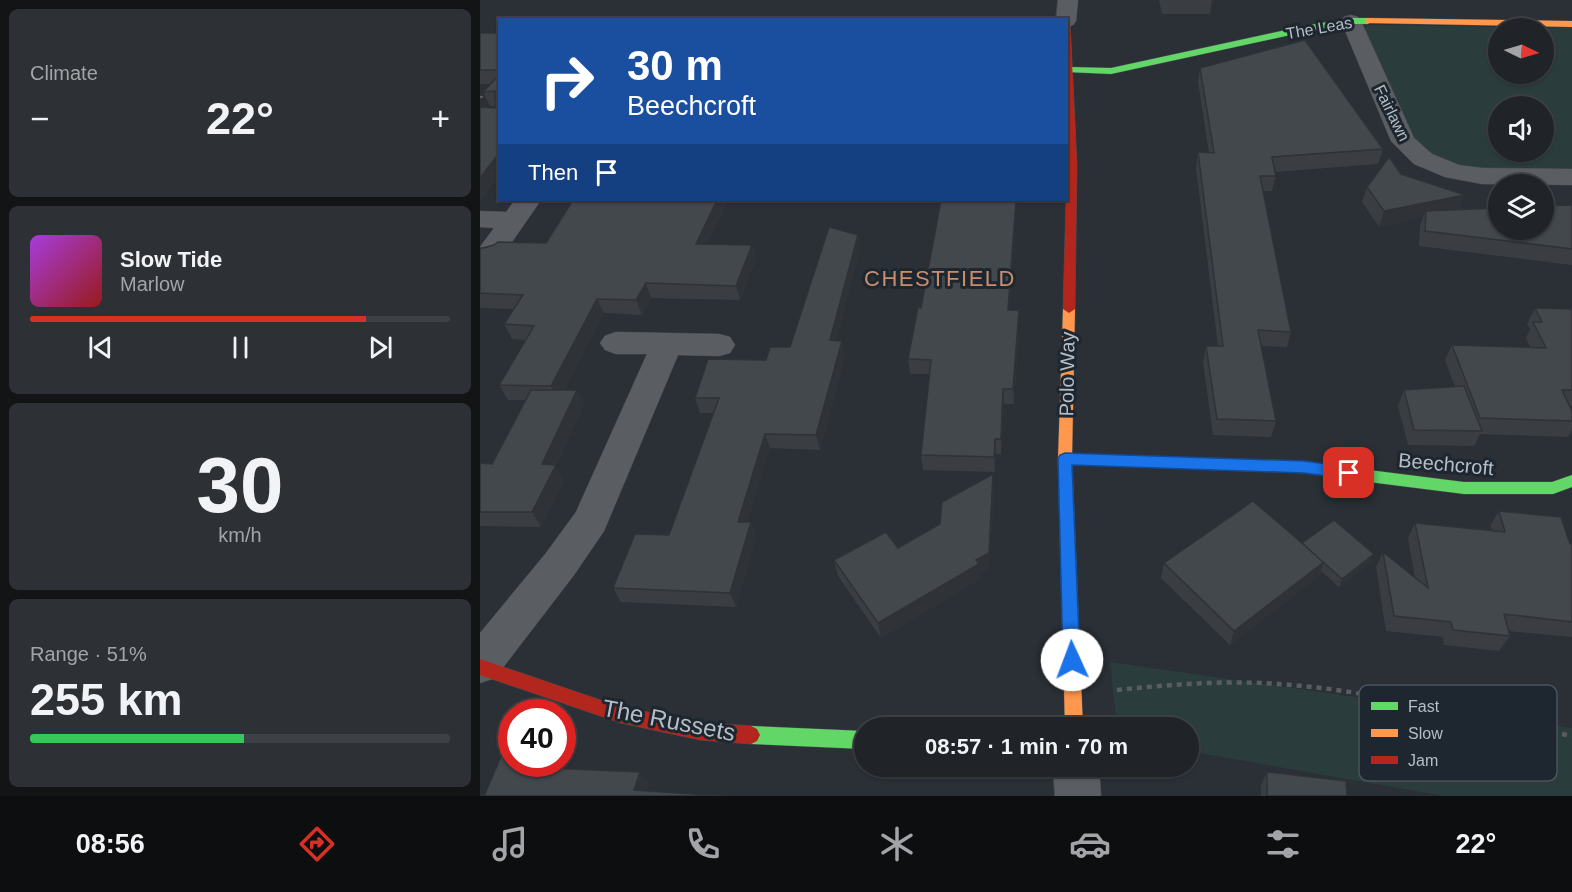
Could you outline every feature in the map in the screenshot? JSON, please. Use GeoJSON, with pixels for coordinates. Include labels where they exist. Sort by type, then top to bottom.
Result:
{"type":"FeatureCollection","features":[{"type":"Feature","properties":{"kind":"street","name":"Polo Way"},"geometry":{"type":"LineString","coordinates":[[1066,18],[1068,0]]}},
{"type":"Feature","properties":{"kind":"street","name":"The Leas"},"geometry":{"type":"LineString","coordinates":[[1069,70],[1111,71],[1351,21],[1572,24]]}},
{"type":"Feature","properties":{"kind":"street","name":"Fairlawn"},"geometry":{"type":"LineString","coordinates":[[1351,21],[1403,141],[1423,159],[1454,172],[1482,176],[1572,177]]}},
{"type":"Feature","properties":{"kind":"street","name":"Polo Way"},"geometry":{"type":"LineString","coordinates":[[1068,54],[1072,165],[1065,459],[1074,717]]}},
{"type":"Feature","properties":{"kind":"street"},"geometry":{"type":"LineString","coordinates":[[480,219],[521,210]]}},
{"type":"Feature","properties":{"kind":"street"},"geometry":{"type":"LineString","coordinates":[[491,252],[521,210]]}},
{"type":"Feature","properties":{"kind":"street"},"geometry":{"type":"LineString","coordinates":[[616,343],[719,345]]}},
{"type":"Feature","properties":{"kind":"street","name":"The Russets"},"geometry":{"type":"LineString","coordinates":[[667,344],[591,519],[560,564],[480,665],[621,715],[700,731],[854,740]]}},
{"type":"Feature","properties":{"kind":"street","name":"Beechcroft"},"geometry":{"type":"LineString","coordinates":[[1065,459],[1304,467],[1464,488],[1553,488],[1572,481]]}},
{"type":"Feature","properties":{"kind":"street"},"geometry":{"type":"LineString","coordinates":[[1077,777],[1078,796]]}},
{"type":"Feature","properties":{"kind":"path"},"geometry":{"type":"LineString","coordinates":[[480,97],[498,96]]}},
{"type":"Feature","properties":{"kind":"path"},"geometry":{"type":"LineString","coordinates":[[1114,690],[1195,682],[1285,685],[1359,695]]}},
{"type":"Feature","properties":{"kind":"path"},"geometry":{"type":"LineString","coordinates":[[1557,733],[1572,736]]}},
{"type":"Feature","properties":{"kind":"shaded area"},"geometry":{"type":"Polygon","coordinates":[[[1367,25],[1488,27],[1488,84],[1554,84],[1554,28],[1572,28],[1572,173],[1479,170],[1439,160],[1414,141],[1363,31],[1367,25]]]}},
{"type":"Feature","properties":{"kind":"shaded area"},"geometry":{"type":"Polygon","coordinates":[[[1110,662],[1359,698],[1359,781],[1557,781],[1557,726],[1572,728],[1572,796],[1444,796],[1199,753],[1199,717],[1116,717],[1110,662]]]}},
{"type":"Feature","properties":{"kind":"building"},"geometry":{"type":"Polygon","coordinates":[[[480,33],[498,33],[498,70],[480,70],[480,33]]]}},
{"type":"Feature","properties":{"kind":"building"},"geometry":{"type":"Polygon","coordinates":[[[1305,40],[1383,149],[1272,157],[1276,176],[1260,176],[1291,332],[1258,330],[1276,421],[1217,419],[1206,346],[1223,346],[1198,152],[1214,153],[1200,68],[1305,40]]]}},
{"type":"Feature","properties":{"kind":"building"},"geometry":{"type":"Polygon","coordinates":[[[498,76],[498,155],[480,178],[480,107],[495,108],[495,91],[483,92],[498,76]]]}},
{"type":"Feature","properties":{"kind":"building"},"geometry":{"type":"Polygon","coordinates":[[[1389,157],[1401,174],[1465,195],[1384,211],[1367,187],[1389,157]]]}},
{"type":"Feature","properties":{"kind":"building"},"geometry":{"type":"Polygon","coordinates":[[[572,201],[717,201],[696,244],[752,245],[736,286],[646,283],[636,300],[597,299],[551,386],[499,385],[534,326],[504,324],[523,295],[480,293],[480,248],[498,242],[546,243],[572,201]]]}},
{"type":"Feature","properties":{"kind":"building"},"geometry":{"type":"Polygon","coordinates":[[[941,201],[1016,201],[1008,310],[1019,310],[1013,389],[1003,389],[1001,439],[995,439],[994,457],[921,455],[931,360],[908,359],[918,307],[921,308],[941,201]]]}},
{"type":"Feature","properties":{"kind":"building"},"geometry":{"type":"Polygon","coordinates":[[[1572,205],[1572,249],[1498,240],[1554,240],[1554,206],[1572,205]]]}},
{"type":"Feature","properties":{"kind":"building"},"geometry":{"type":"Polygon","coordinates":[[[1488,208],[1488,239],[1425,231],[1426,211],[1488,208]]]}},
{"type":"Feature","properties":{"kind":"building"},"geometry":{"type":"Polygon","coordinates":[[[829,227],[858,235],[830,340],[842,341],[816,435],[765,434],[738,522],[751,522],[730,593],[613,588],[635,534],[669,535],[719,398],[695,398],[708,359],[766,360],[770,347],[790,347],[829,227]]]}},
{"type":"Feature","properties":{"kind":"building"},"geometry":{"type":"Polygon","coordinates":[[[1535,308],[1572,309],[1572,390],[1562,390],[1572,411],[1572,421],[1480,418],[1452,345],[1546,348],[1533,322],[1542,322],[1535,308]]]}},
{"type":"Feature","properties":{"kind":"building"},"geometry":{"type":"Polygon","coordinates":[[[1464,386],[1482,431],[1414,430],[1404,390],[1464,386]]]}},
{"type":"Feature","properties":{"kind":"building"},"geometry":{"type":"Polygon","coordinates":[[[531,390],[577,390],[542,464],[556,465],[532,512],[480,512],[480,463],[492,464],[531,390]]]}},
{"type":"Feature","properties":{"kind":"building"},"geometry":{"type":"Polygon","coordinates":[[[993,474],[989,553],[976,560],[979,564],[878,623],[834,560],[886,532],[898,548],[940,524],[942,502],[993,474]]]}},
{"type":"Feature","properties":{"kind":"building"},"geometry":{"type":"Polygon","coordinates":[[[1253,501],[1324,562],[1234,631],[1164,563],[1253,501]]]}},
{"type":"Feature","properties":{"kind":"building"},"geometry":{"type":"Polygon","coordinates":[[[1499,511],[1561,517],[1570,544],[1572,544],[1572,622],[1504,614],[1510,636],[1453,630],[1451,622],[1394,616],[1383,552],[1428,588],[1415,523],[1505,532],[1499,511]]]}},
{"type":"Feature","properties":{"kind":"building"},"geometry":{"type":"Polygon","coordinates":[[[1334,520],[1374,554],[1342,579],[1302,543],[1334,520]]]}},
{"type":"Feature","properties":{"kind":"building"},"geometry":{"type":"Polygon","coordinates":[[[498,763],[498,777],[576,777],[576,769],[640,772],[634,790],[723,796],[484,796],[498,763]]]}},
{"type":"Feature","properties":{"kind":"building"},"geometry":{"type":"Polygon","coordinates":[[[1267,772],[1346,781],[1347,796],[1267,796],[1267,772]]]}},
{"type":"Feature","properties":{"kind":"traffic: fast"},"geometry":{"type":"LineString","coordinates":[[1069,70],[1111,71],[1304,29],[1351,21],[1368,21]]}},
{"type":"Feature","properties":{"kind":"traffic: fast"},"geometry":{"type":"LineString","coordinates":[[1361,475],[1464,488],[1553,488],[1572,481]]}},
{"type":"Feature","properties":{"kind":"traffic: fast"},"geometry":{"type":"LineString","coordinates":[[751,735],[854,740]]}},
{"type":"Feature","properties":{"kind":"traffic: slow"},"geometry":{"type":"LineString","coordinates":[[1368,21],[1572,24]]}},
{"type":"Feature","properties":{"kind":"traffic: slow"},"geometry":{"type":"LineString","coordinates":[[1069,309],[1065,459],[1074,717]]}},
{"type":"Feature","properties":{"kind":"traffic: jam"},"geometry":{"type":"LineString","coordinates":[[1068,69],[1072,165],[1069,309]]}},
{"type":"Feature","properties":{"kind":"traffic: jam"},"geometry":{"type":"LineString","coordinates":[[1065,459],[1304,467],[1361,475]]}},
{"type":"Feature","properties":{"kind":"traffic: jam"},"geometry":{"type":"LineString","coordinates":[[480,667],[621,715],[700,731],[751,735]]}},
{"type":"Feature","properties":{"kind":"district","name":"CHESTFIELD"},"geometry":{"type":"Point","coordinates":[940,278]}},
{"type":"Feature","properties":{"kind":"route"},"geometry":{"type":"LineString","coordinates":[[1072,660],[1065,459],[1304,467],[1349,473]]}}]}
